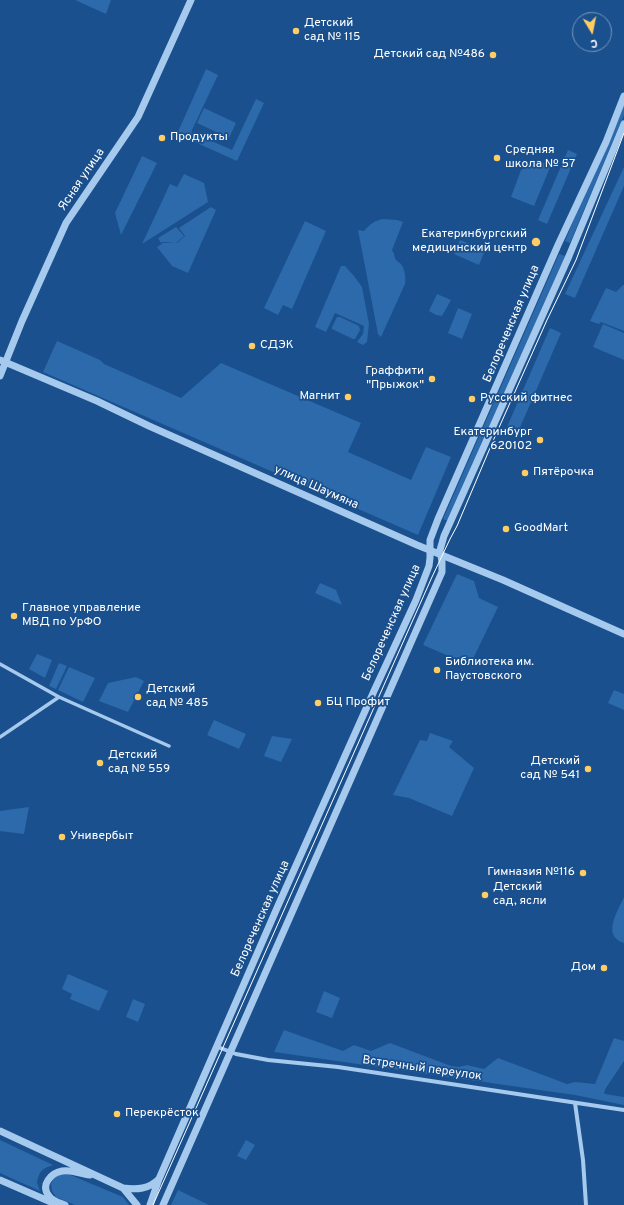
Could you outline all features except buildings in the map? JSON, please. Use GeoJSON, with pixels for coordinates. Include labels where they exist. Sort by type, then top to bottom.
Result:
{"type":"FeatureCollection","features":[{"type":"Feature","properties":{"kind":"street","name":"Ясная улица"},"geometry":{"type":"LineString","coordinates":[[0,376],[2,361],[22,321],[66,223],[138,117],[191,0]]}},
{"type":"Feature","properties":{"kind":"street","name":"Белореченская улица"},"geometry":{"type":"LineString","coordinates":[[150,1205],[159,1179],[317,819],[416,600],[429,566],[430,540],[438,519],[558,245],[606,142],[624,96]]}},
{"type":"Feature","properties":{"kind":"street","name":"Белореченская улица"},"geometry":{"type":"LineString","coordinates":[[163,1205],[442,572],[440,546],[444,536],[567,260],[624,124]]}},
{"type":"Feature","properties":{"kind":"street","name":"улица Шаумяна"},"geometry":{"type":"LineString","coordinates":[[2,361],[97,401],[430,550],[503,580],[624,634]]}},
{"type":"Feature","properties":{"kind":"street"},"geometry":{"type":"LineString","coordinates":[[0,664],[59,697],[169,746]]}},
{"type":"Feature","properties":{"kind":"street"},"geometry":{"type":"LineString","coordinates":[[0,737],[59,697]]}},
{"type":"Feature","properties":{"kind":"street","name":"Встречный переулок"},"geometry":{"type":"LineString","coordinates":[[218,1047],[236,1054],[268,1060],[338,1067],[624,1110]]}},
{"type":"Feature","properties":{"kind":"street"},"geometry":{"type":"LineString","coordinates":[[575,1103],[583,1160],[586,1205]]}},
{"type":"Feature","properties":{"kind":"street"},"geometry":{"type":"LineString","coordinates":[[0,1131],[123,1188],[134,1190],[145,1188],[155,1183],[159,1179]]}},
{"type":"Feature","properties":{"kind":"street"},"geometry":{"type":"LineString","coordinates":[[65,1205],[48,1196],[46,1187],[51,1175],[68,1170],[84,1175],[98,1176]]}},
{"type":"Feature","properties":{"kind":"street"},"geometry":{"type":"LineString","coordinates":[[0,1180],[59,1205]]}},
{"type":"Feature","properties":{"kind":"street"},"geometry":{"type":"LineString","coordinates":[[123,1188],[137,1205]]}},
{"type":"Feature","properties":{"kind":"shaded area"},"geometry":{"type":"Polygon","coordinates":[[[75,0],[111,0],[106,14],[75,0]]]}},
{"type":"Feature","properties":{"kind":"shaded area"},"geometry":{"type":"Polygon","coordinates":[[[206,69],[218,75],[191,132],[232,150],[256,99],[264,103],[237,161],[177,134],[206,69]]]}},
{"type":"Feature","properties":{"kind":"shaded area"},"geometry":{"type":"Polygon","coordinates":[[[624,99],[624,115],[570,243],[565,241],[624,99]]]}},
{"type":"Feature","properties":{"kind":"shaded area"},"geometry":{"type":"Polygon","coordinates":[[[204,108],[236,123],[229,138],[197,123],[204,108]]]}},
{"type":"Feature","properties":{"kind":"shaded area"},"geometry":{"type":"Polygon","coordinates":[[[568,150],[577,154],[547,224],[538,220],[568,150]]]}},
{"type":"Feature","properties":{"kind":"shaded area"},"geometry":{"type":"Polygon","coordinates":[[[142,156],[157,163],[121,235],[115,213],[142,156]]]}},
{"type":"Feature","properties":{"kind":"shaded area"},"geometry":{"type":"Polygon","coordinates":[[[537,161],[551,165],[534,206],[511,197],[521,170],[537,161]]]}},
{"type":"Feature","properties":{"kind":"shaded area"},"geometry":{"type":"Polygon","coordinates":[[[624,167],[624,186],[575,298],[565,294],[624,167]]]}},
{"type":"Feature","properties":{"kind":"shaded area"},"geometry":{"type":"Polygon","coordinates":[[[184,174],[204,183],[208,202],[142,244],[170,184],[177,187],[184,174]]]}},
{"type":"Feature","properties":{"kind":"shaded area"},"geometry":{"type":"Polygon","coordinates":[[[211,207],[216,210],[188,273],[172,266],[157,247],[163,243],[177,243],[185,236],[179,228],[211,207]]]}},
{"type":"Feature","properties":{"kind":"shaded area"},"geometry":{"type":"Polygon","coordinates":[[[383,219],[403,222],[392,250],[396,260],[403,268],[405,274],[405,284],[381,337],[378,334],[358,230],[364,231],[372,223],[383,219]]]}},
{"type":"Feature","properties":{"kind":"shaded area"},"geometry":{"type":"Polygon","coordinates":[[[305,221],[326,231],[292,309],[283,305],[278,315],[264,308],[305,221]]]}},
{"type":"Feature","properties":{"kind":"shaded area"},"geometry":{"type":"Polygon","coordinates":[[[176,227],[184,236],[176,243],[161,243],[158,238],[176,227]]]}},
{"type":"Feature","properties":{"kind":"shaded area"},"geometry":{"type":"Polygon","coordinates":[[[460,240],[485,250],[479,265],[454,254],[460,240]]]}},
{"type":"Feature","properties":{"kind":"shaded area"},"geometry":{"type":"Polygon","coordinates":[[[559,254],[565,256],[448,521],[443,519],[559,254]]]}},
{"type":"Feature","properties":{"kind":"shaded area"},"geometry":{"type":"Polygon","coordinates":[[[341,266],[345,266],[362,287],[369,324],[367,342],[363,345],[357,342],[363,334],[364,326],[335,313],[326,332],[315,327],[341,266]]]}},
{"type":"Feature","properties":{"kind":"shaded area"},"geometry":{"type":"Polygon","coordinates":[[[623,285],[624,331],[601,322],[599,324],[590,321],[606,288],[616,292],[623,285]]]}},
{"type":"Feature","properties":{"kind":"shaded area"},"geometry":{"type":"Polygon","coordinates":[[[437,294],[451,300],[442,316],[436,315],[429,311],[437,294]]]}},
{"type":"Feature","properties":{"kind":"shaded area"},"geometry":{"type":"Polygon","coordinates":[[[458,308],[472,314],[462,339],[448,333],[458,308]]]}},
{"type":"Feature","properties":{"kind":"shaded area"},"geometry":{"type":"Polygon","coordinates":[[[337,317],[359,326],[360,330],[355,339],[332,329],[337,317]]]}},
{"type":"Feature","properties":{"kind":"shaded area"},"geometry":{"type":"Polygon","coordinates":[[[603,324],[624,333],[624,360],[593,347],[603,324]]]}},
{"type":"Feature","properties":{"kind":"shaded area"},"geometry":{"type":"Polygon","coordinates":[[[550,328],[561,333],[518,432],[507,427],[550,328]]]}},
{"type":"Feature","properties":{"kind":"shaded area"},"geometry":{"type":"Polygon","coordinates":[[[57,341],[100,360],[104,364],[181,398],[221,363],[361,423],[348,452],[411,480],[426,447],[451,457],[418,535],[43,372],[57,341]]]}},
{"type":"Feature","properties":{"kind":"shaded area"},"geometry":{"type":"Polygon","coordinates":[[[457,574],[474,581],[479,598],[498,607],[470,665],[423,645],[457,574]]]}},
{"type":"Feature","properties":{"kind":"shaded area"},"geometry":{"type":"Polygon","coordinates":[[[320,583],[336,590],[342,605],[315,593],[320,583]]]}},
{"type":"Feature","properties":{"kind":"shaded area"},"geometry":{"type":"Polygon","coordinates":[[[37,654],[52,660],[45,678],[29,669],[37,654]]]}},
{"type":"Feature","properties":{"kind":"shaded area"},"geometry":{"type":"Polygon","coordinates":[[[59,663],[67,666],[56,689],[49,686],[59,663]]]}},
{"type":"Feature","properties":{"kind":"shaded area"},"geometry":{"type":"Polygon","coordinates":[[[69,667],[95,678],[83,702],[58,690],[69,667]]]}},
{"type":"Feature","properties":{"kind":"shaded area"},"geometry":{"type":"Polygon","coordinates":[[[136,677],[144,681],[128,712],[99,701],[108,683],[136,677]]]}},
{"type":"Feature","properties":{"kind":"shaded area"},"geometry":{"type":"Polygon","coordinates":[[[614,690],[624,694],[624,710],[608,703],[614,690]]]}},
{"type":"Feature","properties":{"kind":"shaded area"},"geometry":{"type":"Polygon","coordinates":[[[214,720],[246,734],[239,749],[207,735],[214,720]]]}},
{"type":"Feature","properties":{"kind":"shaded area"},"geometry":{"type":"Polygon","coordinates":[[[430,733],[453,741],[449,747],[474,768],[452,816],[409,798],[393,795],[420,740],[427,741],[430,733]]]}},
{"type":"Feature","properties":{"kind":"shaded area"},"geometry":{"type":"Polygon","coordinates":[[[272,736],[292,739],[281,762],[264,756],[272,736]]]}},
{"type":"Feature","properties":{"kind":"shaded area"},"geometry":{"type":"Polygon","coordinates":[[[29,807],[24,834],[0,831],[0,811],[29,807]]]}},
{"type":"Feature","properties":{"kind":"shaded area"},"geometry":{"type":"Polygon","coordinates":[[[624,897],[624,943],[617,940],[613,935],[612,929],[615,916],[624,897]]]}},
{"type":"Feature","properties":{"kind":"shaded area"},"geometry":{"type":"Polygon","coordinates":[[[68,974],[108,991],[99,1011],[70,999],[72,994],[62,989],[68,974]]]}},
{"type":"Feature","properties":{"kind":"shaded area"},"geometry":{"type":"Polygon","coordinates":[[[324,991],[340,998],[332,1018],[316,1012],[324,991]]]}},
{"type":"Feature","properties":{"kind":"shaded area"},"geometry":{"type":"Polygon","coordinates":[[[133,999],[145,1004],[138,1022],[126,1017],[133,999]]]}},
{"type":"Feature","properties":{"kind":"shaded area"},"geometry":{"type":"Polygon","coordinates":[[[284,1030],[343,1051],[354,1045],[371,1051],[390,1043],[451,1066],[459,1067],[467,1065],[484,1069],[498,1058],[567,1084],[575,1082],[595,1084],[614,1038],[624,1041],[624,1061],[604,1093],[624,1097],[624,1105],[575,1095],[274,1052],[284,1030]]]}},
{"type":"Feature","properties":{"kind":"shaded area"},"geometry":{"type":"Polygon","coordinates":[[[0,1140],[53,1165],[44,1169],[40,1173],[37,1183],[40,1191],[0,1173],[0,1140]]]}},
{"type":"Feature","properties":{"kind":"shaded area"},"geometry":{"type":"Polygon","coordinates":[[[246,1140],[255,1145],[246,1160],[237,1156],[246,1140]]]}},
{"type":"Feature","properties":{"kind":"shaded area"},"geometry":{"type":"Polygon","coordinates":[[[62,1174],[68,1174],[123,1197],[129,1205],[75,1205],[56,1197],[52,1191],[51,1184],[54,1177],[62,1174]]]}},
{"type":"Feature","properties":{"kind":"shaded area"},"geometry":{"type":"Polygon","coordinates":[[[178,1190],[209,1205],[171,1205],[178,1190]]]}},
{"type":"Feature","properties":{"kind":"tram line"},"geometry":{"type":"LineString","coordinates":[[153,1205],[432,577],[457,526],[547,320],[576,260],[624,133]]}},
{"type":"Feature","properties":{"kind":"place","name":"Детский сад № 115"},"geometry":{"type":"Point","coordinates":[296,31]}},
{"type":"Feature","properties":{"kind":"place","name":"Детский сад №486"},"geometry":{"type":"Point","coordinates":[493,55]}},
{"type":"Feature","properties":{"kind":"place","name":"Продукты"},"geometry":{"type":"Point","coordinates":[162,138]}},
{"type":"Feature","properties":{"kind":"place","name":"Средняя школа № 57"},"geometry":{"type":"Point","coordinates":[497,158]}},
{"type":"Feature","properties":{"kind":"place","name":"Екатеринбургский медицинский центр"},"geometry":{"type":"Point","coordinates":[536,242]}},
{"type":"Feature","properties":{"kind":"place","name":"СДЭК"},"geometry":{"type":"Point","coordinates":[252,346]}},
{"type":"Feature","properties":{"kind":"place","name":"Граффити \"Прыжок\""},"geometry":{"type":"Point","coordinates":[432,379]}},
{"type":"Feature","properties":{"kind":"place","name":"Магнит"},"geometry":{"type":"Point","coordinates":[348,397]}},
{"type":"Feature","properties":{"kind":"place","name":"Русский фитнес"},"geometry":{"type":"Point","coordinates":[472,399]}},
{"type":"Feature","properties":{"kind":"place","name":"Екатеринбург 620102"},"geometry":{"type":"Point","coordinates":[540,440]}},
{"type":"Feature","properties":{"kind":"place","name":"Пятёрочка"},"geometry":{"type":"Point","coordinates":[525,473]}},
{"type":"Feature","properties":{"kind":"place","name":"GoodMart"},"geometry":{"type":"Point","coordinates":[506,529]}},
{"type":"Feature","properties":{"kind":"place","name":"Главное управление МВД по УрФО"},"geometry":{"type":"Point","coordinates":[14,616]}},
{"type":"Feature","properties":{"kind":"place","name":"Библиотека им. Паустовского"},"geometry":{"type":"Point","coordinates":[437,670]}},
{"type":"Feature","properties":{"kind":"place","name":"Детский сад № 485"},"geometry":{"type":"Point","coordinates":[138,697]}},
{"type":"Feature","properties":{"kind":"place","name":"БЦ Профит"},"geometry":{"type":"Point","coordinates":[318,703]}},
{"type":"Feature","properties":{"kind":"place","name":"Детский сад № 559"},"geometry":{"type":"Point","coordinates":[100,763]}},
{"type":"Feature","properties":{"kind":"place","name":"Детский сад № 541"},"geometry":{"type":"Point","coordinates":[588,769]}},
{"type":"Feature","properties":{"kind":"place","name":"Универбыт"},"geometry":{"type":"Point","coordinates":[62,837]}},
{"type":"Feature","properties":{"kind":"place","name":"Гимназия №116"},"geometry":{"type":"Point","coordinates":[583,873]}},
{"type":"Feature","properties":{"kind":"place","name":"Детский сад, ясли"},"geometry":{"type":"Point","coordinates":[485,895]}},
{"type":"Feature","properties":{"kind":"place","name":"Дом"},"geometry":{"type":"Point","coordinates":[604,968]}},
{"type":"Feature","properties":{"kind":"place","name":"Перекрёсток"},"geometry":{"type":"Point","coordinates":[117,1114]}}]}
